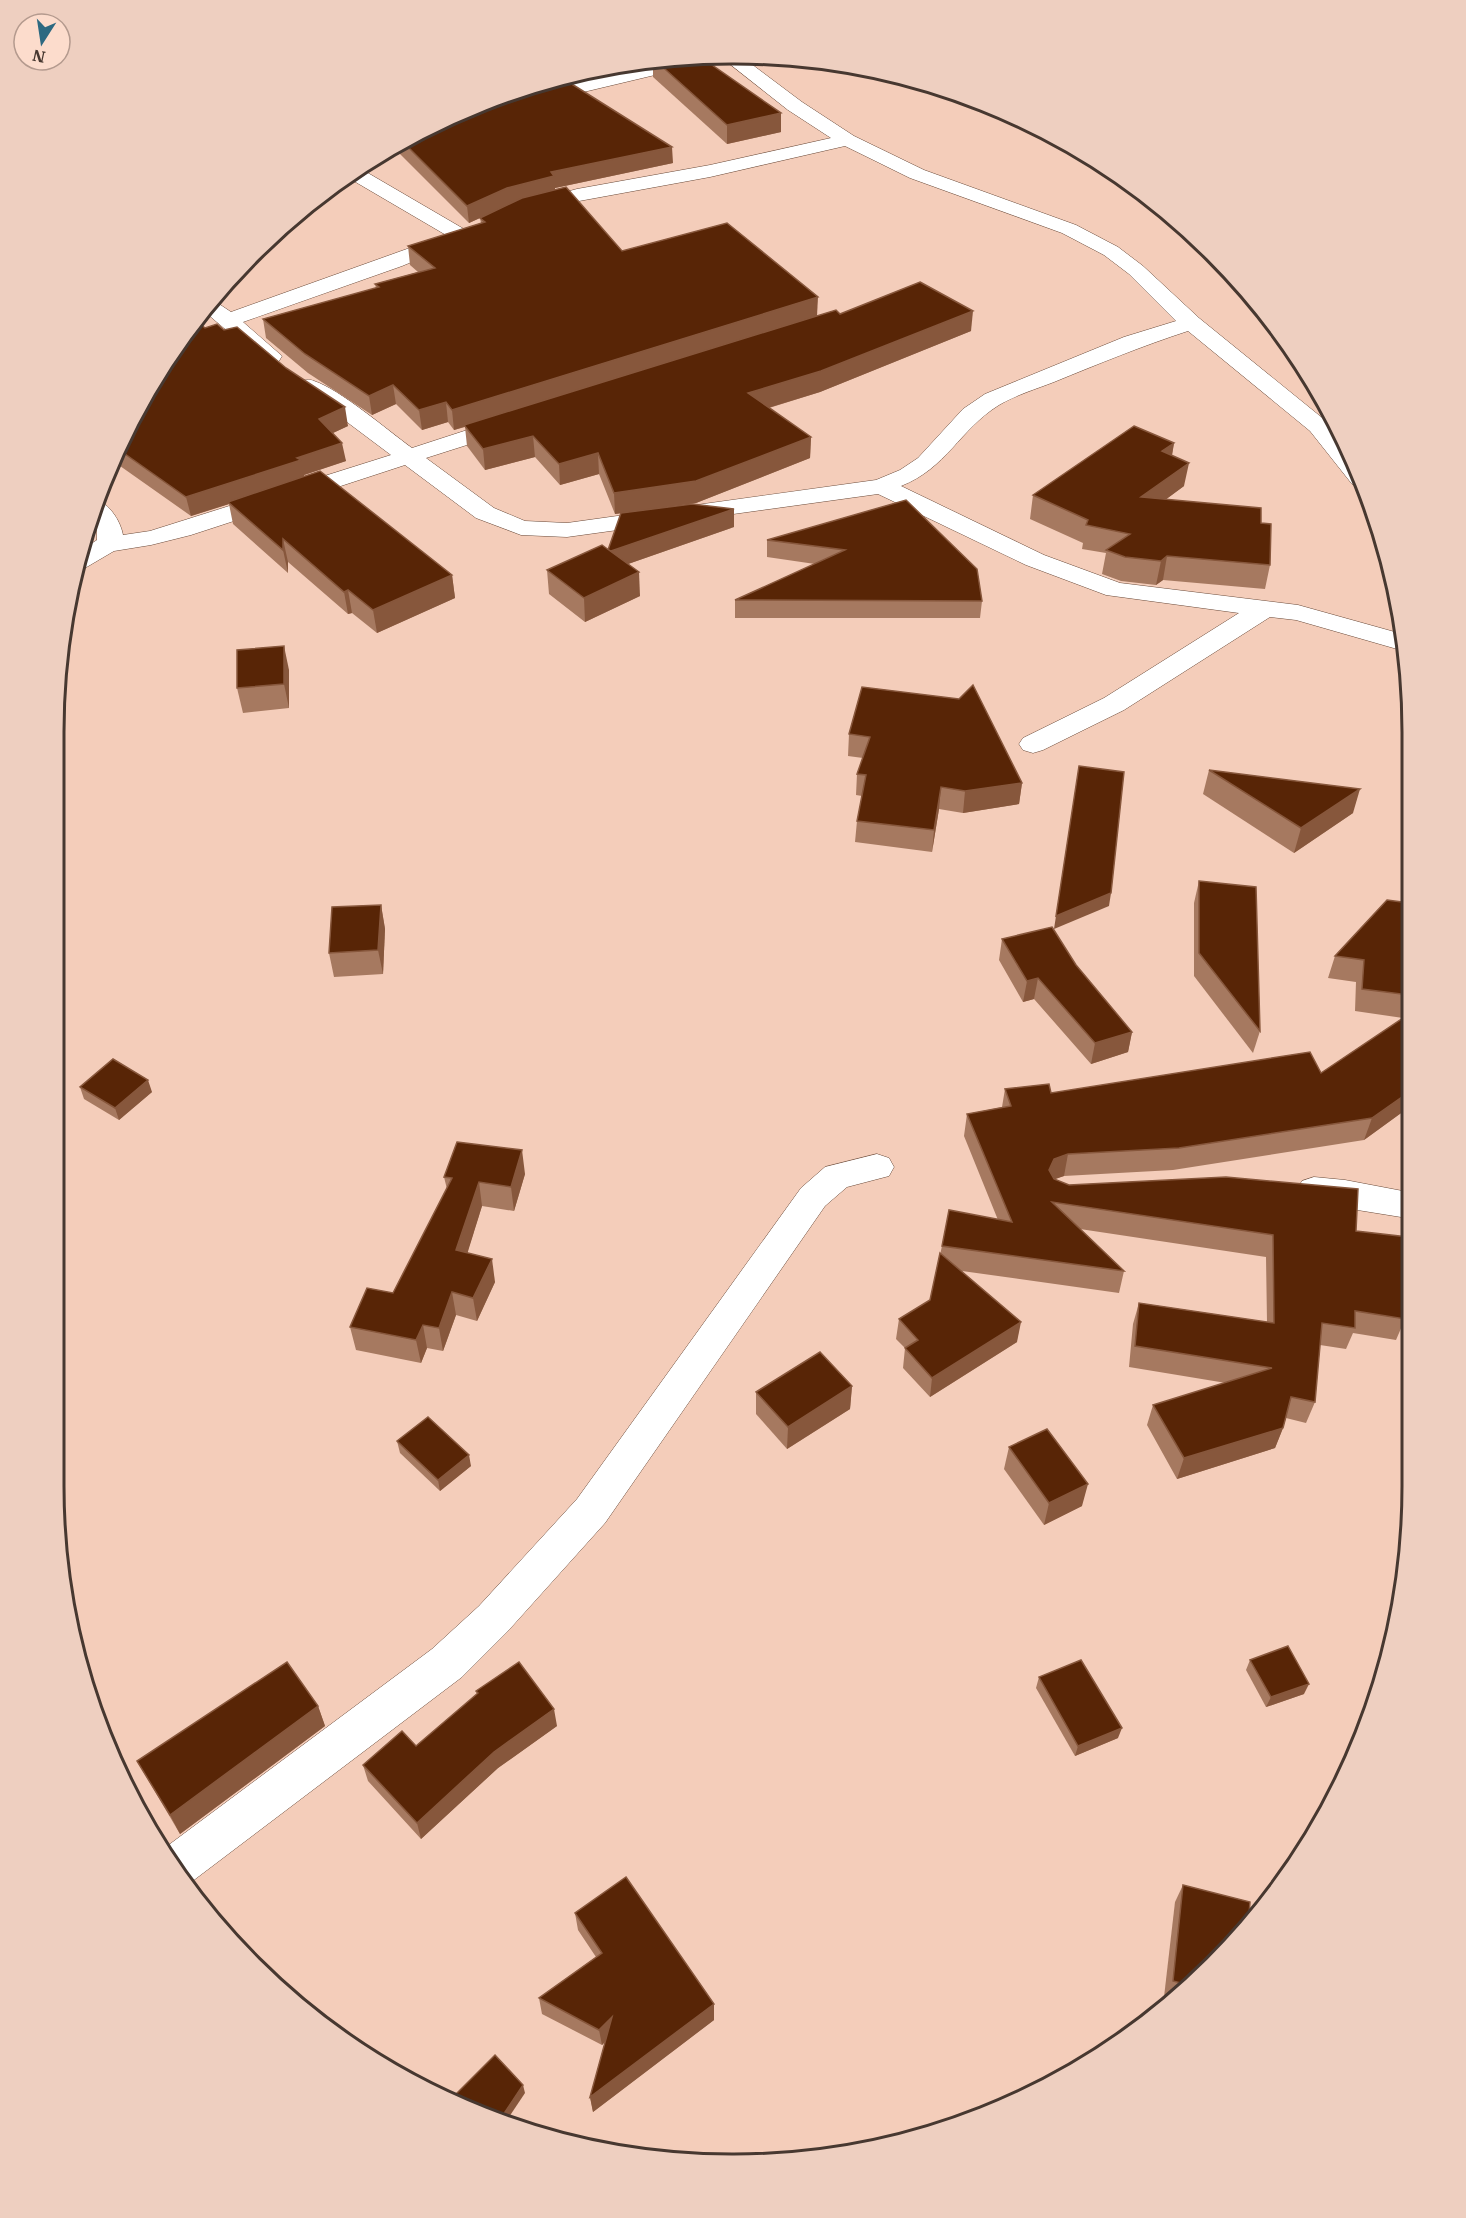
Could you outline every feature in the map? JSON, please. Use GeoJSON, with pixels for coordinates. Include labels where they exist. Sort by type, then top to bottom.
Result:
{"type":"FeatureCollection","features":[{"type":"Feature","properties":{"kind":"street"},"geometry":{"type":"LineString","coordinates":[[740,64],[795,106],[847,140],[917,174],[1069,229],[1111,251],[1136,270],[1191,323],[1318,426],[1342,457]]}},
{"type":"Feature","properties":{"kind":"street"},"geometry":{"type":"LineString","coordinates":[[519,102],[576,86],[650,70]]}},
{"type":"Feature","properties":{"kind":"street"},"geometry":{"type":"LineString","coordinates":[[516,211],[577,195],[710,171],[847,140]]}},
{"type":"Feature","properties":{"kind":"street"},"geometry":{"type":"LineString","coordinates":[[229,320],[395,262],[471,231],[362,177]]}},
{"type":"Feature","properties":{"kind":"street"},"geometry":{"type":"LineString","coordinates":[[216,310],[299,381],[343,408],[485,513],[521,528],[567,530],[881,486],[909,475],[926,463],[971,414],[993,399],[1132,342],[1191,323]]}},
{"type":"Feature","properties":{"kind":"street"},"geometry":{"type":"LineString","coordinates":[[88,556],[107,545],[182,530],[530,417]]}},
{"type":"Feature","properties":{"kind":"street"},"geometry":{"type":"LineString","coordinates":[[881,486],[1035,560],[1115,590],[1298,613],[1395,642]]}},
{"type":"Feature","properties":{"kind":"street"},"geometry":{"type":"LineString","coordinates":[[101,515],[112,528],[112,537],[107,545]]}},
{"type":"Feature","properties":{"kind":"street"},"geometry":{"type":"LineString","coordinates":[[1033,744],[1114,704],[1268,608]]}},
{"type":"Feature","properties":{"kind":"street"},"geometry":{"type":"LineString","coordinates":[[182,1862],[447,1664],[493,1619],[591,1511],[813,1197],[837,1176],[877,1167]]}},
{"type":"Feature","properties":{"kind":"street"},"geometry":{"type":"LineString","coordinates":[[1288,1188],[1345,1193],[1402,1202]]}},
{"type":"Feature","properties":{"kind":"building"},"geometry":{"type":"Polygon","coordinates":[[[712,65],[781,113],[727,125],[664,68],[712,65]]]}},
{"type":"Feature","properties":{"kind":"building"},"geometry":{"type":"Polygon","coordinates":[[[572,84],[672,147],[551,172],[554,176],[507,188],[467,206],[409,148],[477,115],[560,87],[572,84]]]}},
{"type":"Feature","properties":{"kind":"building"},"geometry":{"type":"Polygon","coordinates":[[[566,187],[622,251],[727,223],[818,297],[452,410],[446,402],[419,410],[393,385],[369,396],[305,354],[263,319],[379,287],[375,284],[435,268],[408,246],[485,222],[480,218],[522,198],[566,187]]]}},
{"type":"Feature","properties":{"kind":"building"},"geometry":{"type":"Polygon","coordinates":[[[920,282],[973,311],[821,371],[748,393],[811,437],[696,481],[614,493],[598,453],[559,464],[533,436],[483,449],[464,425],[836,310],[840,314],[920,282]]]}},
{"type":"Feature","properties":{"kind":"building"},"geometry":{"type":"Polygon","coordinates":[[[217,324],[224,330],[237,327],[286,368],[345,407],[319,419],[342,443],[297,458],[301,460],[186,497],[125,454],[154,399],[203,326],[205,328],[217,324]]]}},
{"type":"Feature","properties":{"kind":"building"},"geometry":{"type":"Polygon","coordinates":[[[1134,426],[1174,443],[1162,451],[1189,463],[1141,497],[1261,508],[1261,523],[1271,524],[1270,565],[1167,556],[1161,561],[1125,557],[1106,550],[1130,534],[1086,525],[1088,520],[1033,495],[1134,426]]]}},
{"type":"Feature","properties":{"kind":"building"},"geometry":{"type":"Polygon","coordinates":[[[320,471],[452,575],[373,610],[348,590],[344,592],[283,539],[283,550],[228,502],[320,471]]]}},
{"type":"Feature","properties":{"kind":"building"},"geometry":{"type":"Polygon","coordinates":[[[906,500],[977,569],[982,601],[735,600],[845,550],[767,540],[906,500]]]}},
{"type":"Feature","properties":{"kind":"building"},"geometry":{"type":"Polygon","coordinates":[[[692,504],[734,509],[611,551],[608,550],[621,513],[692,504]]]}},
{"type":"Feature","properties":{"kind":"building"},"geometry":{"type":"Polygon","coordinates":[[[602,545],[639,572],[584,598],[547,570],[602,545]]]}},
{"type":"Feature","properties":{"kind":"building"},"geometry":{"type":"Polygon","coordinates":[[[284,646],[284,684],[237,688],[237,650],[284,646]]]}},
{"type":"Feature","properties":{"kind":"building"},"geometry":{"type":"Polygon","coordinates":[[[973,685],[1022,783],[965,791],[941,787],[934,830],[857,821],[866,775],[857,774],[870,737],[849,734],[862,687],[959,699],[973,685]]]}},
{"type":"Feature","properties":{"kind":"building"},"geometry":{"type":"Polygon","coordinates":[[[1079,766],[1124,772],[1111,893],[1056,916],[1079,766]]]}},
{"type":"Feature","properties":{"kind":"building"},"geometry":{"type":"Polygon","coordinates":[[[1209,770],[1360,789],[1301,828],[1209,770]]]}},
{"type":"Feature","properties":{"kind":"building"},"geometry":{"type":"Polygon","coordinates":[[[1199,881],[1256,887],[1260,1031],[1199,953],[1199,881]]]}},
{"type":"Feature","properties":{"kind":"building"},"geometry":{"type":"Polygon","coordinates":[[[1387,900],[1402,902],[1402,994],[1362,989],[1364,960],[1335,956],[1387,900]]]}},
{"type":"Feature","properties":{"kind":"building"},"geometry":{"type":"Polygon","coordinates":[[[381,905],[378,950],[329,953],[332,907],[381,905]]]}},
{"type":"Feature","properties":{"kind":"building"},"geometry":{"type":"Polygon","coordinates":[[[1052,927],[1076,965],[1132,1032],[1095,1043],[1038,978],[1027,981],[1002,939],[1052,927]]]}},
{"type":"Feature","properties":{"kind":"building"},"geometry":{"type":"Polygon","coordinates":[[[1402,1019],[1402,1097],[1372,1118],[1179,1148],[1068,1154],[1054,1159],[1049,1170],[1054,1179],[1069,1185],[1226,1177],[1358,1189],[1356,1231],[1402,1236],[1402,1319],[1355,1311],[1355,1328],[1322,1323],[1315,1402],[1291,1397],[1283,1428],[1184,1458],[1153,1405],[1272,1368],[1135,1346],[1139,1303],[1274,1323],[1273,1235],[1052,1202],[1124,1271],[942,1246],[949,1210],[1012,1222],[967,1114],[1011,1106],[1005,1089],[1049,1084],[1051,1093],[1310,1052],[1321,1073],[1402,1019]]]}},
{"type":"Feature","properties":{"kind":"building"},"geometry":{"type":"Polygon","coordinates":[[[113,1059],[148,1080],[115,1108],[80,1087],[113,1059]]]}},
{"type":"Feature","properties":{"kind":"building"},"geometry":{"type":"Polygon","coordinates":[[[457,1142],[522,1150],[511,1187],[479,1182],[456,1250],[492,1259],[473,1298],[452,1292],[439,1328],[423,1325],[416,1340],[350,1327],[367,1288],[393,1293],[452,1178],[444,1177],[457,1142]]]}},
{"type":"Feature","properties":{"kind":"building"},"geometry":{"type":"Polygon","coordinates":[[[940,1253],[1021,1322],[932,1378],[905,1348],[918,1340],[899,1319],[930,1300],[940,1253]]]}},
{"type":"Feature","properties":{"kind":"building"},"geometry":{"type":"Polygon","coordinates":[[[820,1352],[852,1386],[788,1427],[756,1392],[820,1352]]]}},
{"type":"Feature","properties":{"kind":"building"},"geometry":{"type":"Polygon","coordinates":[[[428,1417],[469,1455],[438,1480],[397,1441],[428,1417]]]}},
{"type":"Feature","properties":{"kind":"building"},"geometry":{"type":"Polygon","coordinates":[[[1047,1429],[1088,1484],[1049,1503],[1009,1447],[1047,1429]]]}},
{"type":"Feature","properties":{"kind":"building"},"geometry":{"type":"Polygon","coordinates":[[[1288,1646],[1309,1684],[1271,1697],[1250,1660],[1288,1646]]]}},
{"type":"Feature","properties":{"kind":"building"},"geometry":{"type":"Polygon","coordinates":[[[1081,1660],[1122,1728],[1078,1746],[1039,1677],[1081,1660]]]}},
{"type":"Feature","properties":{"kind":"building"},"geometry":{"type":"Polygon","coordinates":[[[287,1662],[318,1706],[170,1815],[137,1761],[287,1662]]]}},
{"type":"Feature","properties":{"kind":"building"},"geometry":{"type":"Polygon","coordinates":[[[519,1662],[554,1709],[494,1752],[417,1823],[363,1765],[402,1731],[416,1746],[478,1693],[476,1691],[519,1662]]]}},
{"type":"Feature","properties":{"kind":"building"},"geometry":{"type":"Polygon","coordinates":[[[626,1877],[714,2004],[590,2097],[612,2017],[599,2030],[539,1998],[602,1953],[575,1913],[626,1877]]]}},
{"type":"Feature","properties":{"kind":"building"},"geometry":{"type":"Polygon","coordinates":[[[1183,1885],[1250,1902],[1249,1909],[1206,1958],[1180,1983],[1173,1981],[1183,1885]]]}},
{"type":"Feature","properties":{"kind":"building"},"geometry":{"type":"Polygon","coordinates":[[[495,2055],[523,2085],[504,2113],[456,2094],[495,2055]]]}}]}
